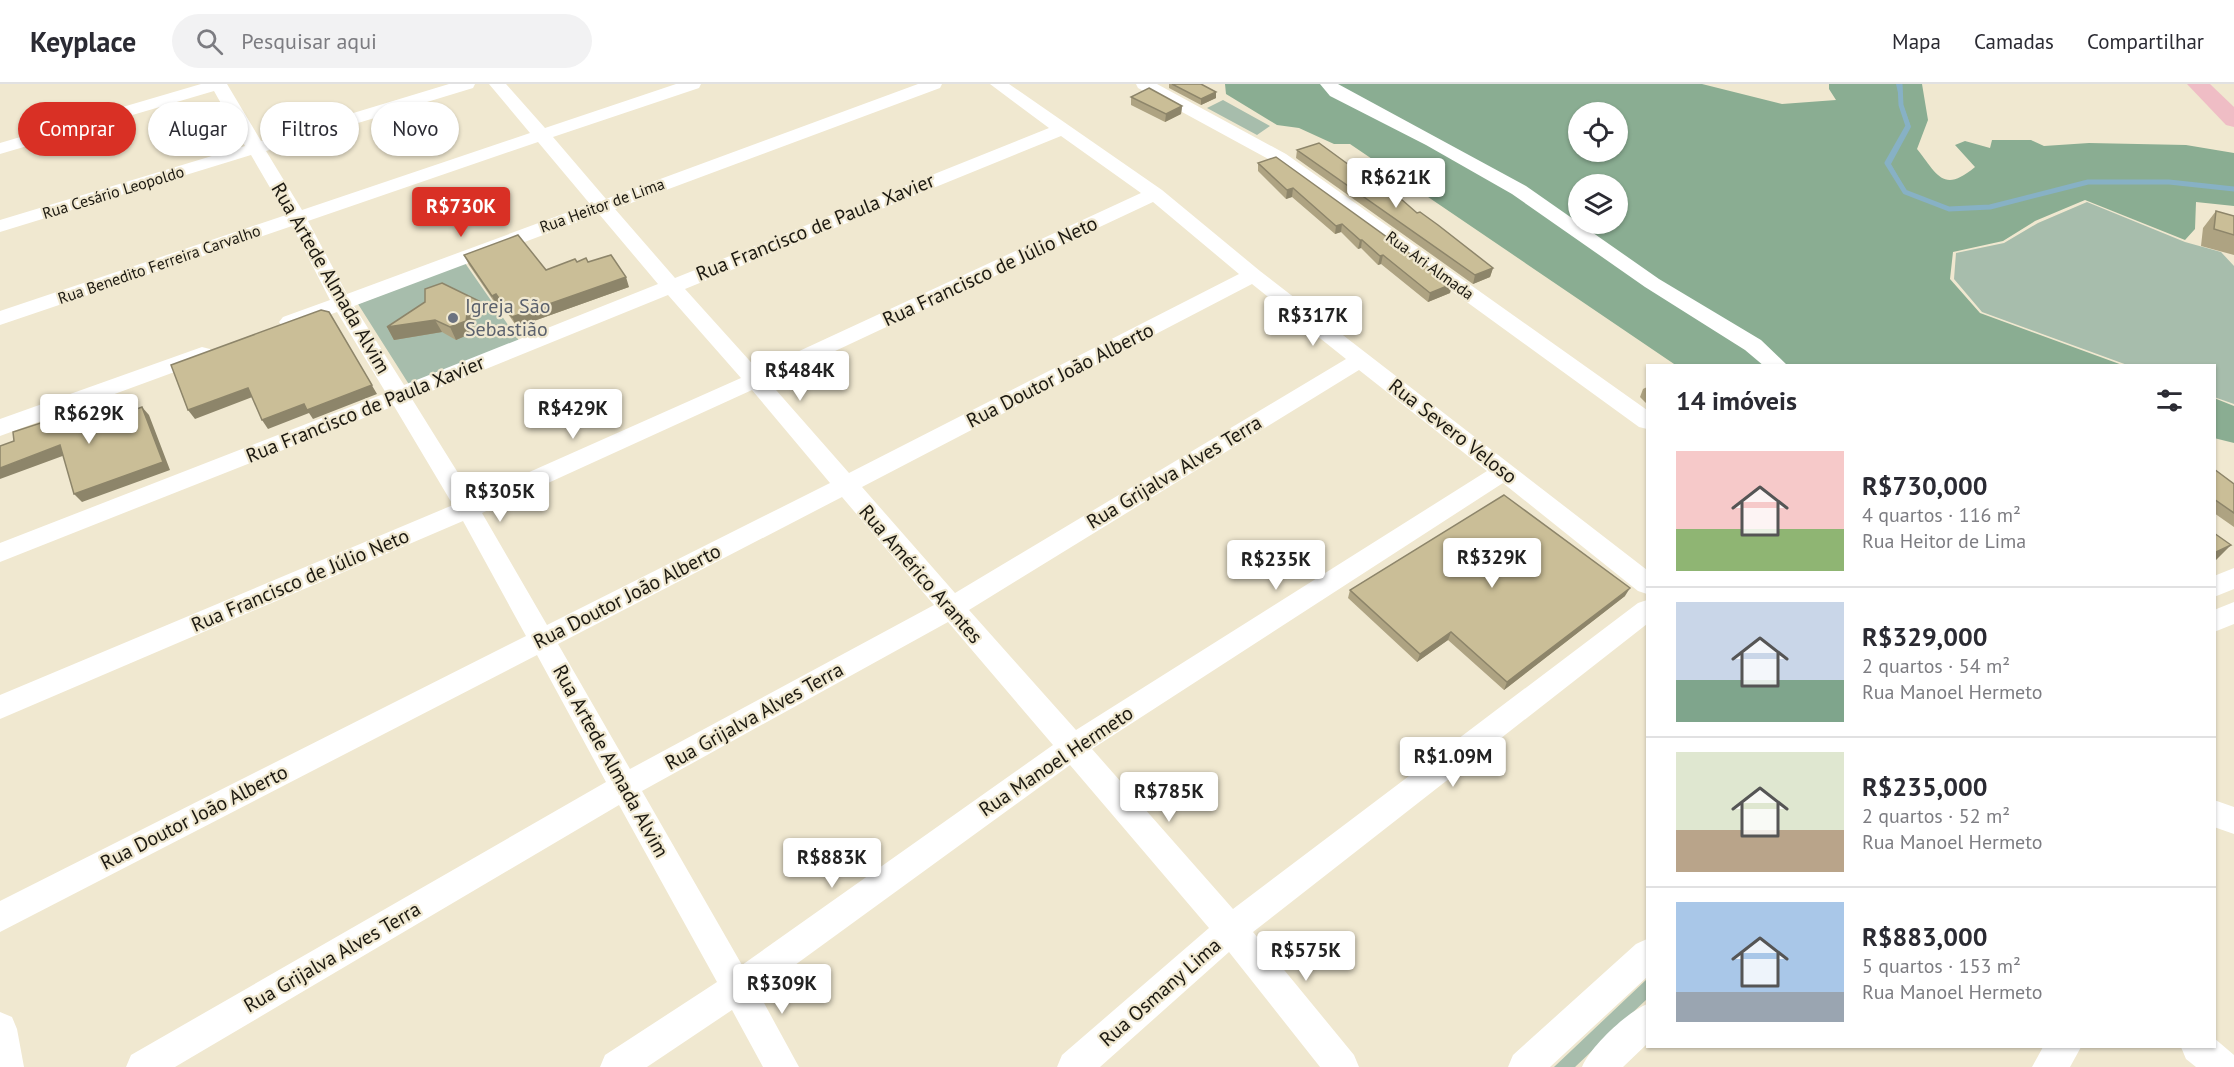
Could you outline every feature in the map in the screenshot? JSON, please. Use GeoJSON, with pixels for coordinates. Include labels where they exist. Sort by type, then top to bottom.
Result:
{"type":"FeatureCollection","features":[{"type":"Feature","properties":{"kind":"main road"},"geometry":{"type":"LineString","coordinates":[[2198,84],[2234,120]]}},
{"type":"Feature","properties":{"kind":"main road"},"geometry":{"type":"LineString","coordinates":[[2218,84],[2234,102]]}},
{"type":"Feature","properties":{"kind":"street","name":"Rua Artede Almada Alvim"},"geometry":{"type":"LineString","coordinates":[[218,84],[297,218],[342,303],[468,509],[782,1067]]}},
{"type":"Feature","properties":{"kind":"street"},"geometry":{"type":"LineString","coordinates":[[0,148],[218,84]]}},
{"type":"Feature","properties":{"kind":"street","name":"Rua Cesário Leopoldo"},"geometry":{"type":"LineString","coordinates":[[0,226],[467,84]]}},
{"type":"Feature","properties":{"kind":"street","name":"Rua Américo Arantes"},"geometry":{"type":"LineString","coordinates":[[497,84],[1231,930],[1342,1067]]}},
{"type":"Feature","properties":{"kind":"street","name":"Rua Benedito Ferreira Carvalho"},"geometry":{"type":"LineString","coordinates":[[0,318],[693,84]]}},
{"type":"Feature","properties":{"kind":"street","name":"Rua Heitor de Lima"},"geometry":{"type":"LineString","coordinates":[[276,327],[601,205],[934,84]]}},
{"type":"Feature","properties":{"kind":"street","name":"Rua Severo Veloso"},"geometry":{"type":"LineString","coordinates":[[998,84],[1155,194],[1253,275],[1646,583]]}},
{"type":"Feature","properties":{"kind":"street","name":"Rua Ari Almada"},"geometry":{"type":"LineString","coordinates":[[1144,84],[1280,158],[1646,420]]}},
{"type":"Feature","properties":{"kind":"street"},"geometry":{"type":"LineString","coordinates":[[1328,84],[1336,92],[1432,141],[1519,190],[1652,283],[1753,345],[1775,364]]}},
{"type":"Feature","properties":{"kind":"street","name":"Rua Francisco de Paula Xavier"},"geometry":{"type":"LineString","coordinates":[[0,553],[399,396],[670,285],[1063,129]]}},
{"type":"Feature","properties":{"kind":"street","name":"Rua Francisco de Júlio Neto"},"geometry":{"type":"LineString","coordinates":[[0,707],[468,509],[755,380],[1155,194]]}},
{"type":"Feature","properties":{"kind":"street","name":"Rua Doutor João Alberto"},"geometry":{"type":"LineString","coordinates":[[0,917],[1253,275]]}},
{"type":"Feature","properties":{"kind":"street"},"geometry":{"type":"LineString","coordinates":[[0,428],[221,348]]}},
{"type":"Feature","properties":{"kind":"street","name":"Rua Grijalva Alves Terra"},"geometry":{"type":"LineString","coordinates":[[143,1067],[625,786],[951,608],[1361,359]]}},
{"type":"Feature","properties":{"kind":"street","name":"Rua Manoel Hermeto"},"geometry":{"type":"LineString","coordinates":[[617,1067],[737,988],[1071,748],[1504,471]]}},
{"type":"Feature","properties":{"kind":"street"},"geometry":{"type":"LineString","coordinates":[[2216,586],[2234,578]]}},
{"type":"Feature","properties":{"kind":"street","name":"Rua Osmany Lima"},"geometry":{"type":"LineString","coordinates":[[1074,1067],[1231,930],[1646,611]]}},
{"type":"Feature","properties":{"kind":"street"},"geometry":{"type":"LineString","coordinates":[[2216,621],[2234,612]]}},
{"type":"Feature","properties":{"kind":"street"},"geometry":{"type":"LineString","coordinates":[[2216,814],[2234,821]]}},
{"type":"Feature","properties":{"kind":"street"},"geometry":{"type":"LineString","coordinates":[[1525,1067],[1646,956]]}},
{"type":"Feature","properties":{"kind":"street"},"geometry":{"type":"LineString","coordinates":[[1599,1067],[1646,1022]]}},
{"type":"Feature","properties":{"kind":"street"},"geometry":{"type":"LineString","coordinates":[[0,1029],[7,1067]]}},
{"type":"Feature","properties":{"kind":"street"},"geometry":{"type":"LineString","coordinates":[[2049,1067],[2063,1048]]}},
{"type":"Feature","properties":{"kind":"street"},"geometry":{"type":"LineString","coordinates":[[2199,1048],[2222,1067]]}},
{"type":"Feature","properties":{"kind":"green space"},"geometry":{"type":"Polygon","coordinates":[[[1225,84],[1702,84],[1782,104],[1836,100],[1829,89],[1829,84],[1922,84],[1928,120],[1917,149],[1942,178],[1955,179],[1975,167],[1955,145],[1965,141],[1990,148],[1992,140],[2031,140],[2044,146],[2089,143],[2186,145],[2234,153],[2234,206],[2196,202],[2195,229],[2185,240],[2085,200],[2035,221],[2003,241],[1953,252],[1950,279],[1980,313],[2120,364],[1674,364],[1350,144],[1334,144],[1299,128],[1277,125],[1226,94],[1225,84]]]}},
{"type":"Feature","properties":{"kind":"green space"},"geometry":{"type":"Polygon","coordinates":[[[1223,100],[1270,126],[1257,135],[1207,108],[1223,100]]]}},
{"type":"Feature","properties":{"kind":"green space"},"geometry":{"type":"Polygon","coordinates":[[[2087,202],[2185,242],[2221,252],[2234,266],[2234,404],[2216,398],[2216,364],[2125,364],[1982,312],[1954,279],[1956,253],[2004,243],[2038,223],[2087,202]]]}},
{"type":"Feature","properties":{"kind":"green space"},"geometry":{"type":"Polygon","coordinates":[[[465,263],[520,342],[410,386],[358,304],[465,263]]]}},
{"type":"Feature","properties":{"kind":"green space"},"geometry":{"type":"Polygon","coordinates":[[[2216,399],[2234,406],[2234,443],[2216,438],[2216,399]]]}},
{"type":"Feature","properties":{"kind":"green space"},"geometry":{"type":"Polygon","coordinates":[[[1646,980],[1646,1000],[1575,1067],[1554,1067],[1646,980]]]}},
{"type":"Feature","properties":{"kind":"water"},"geometry":{"type":"Polygon","coordinates":[[[1896,84],[1902,84],[1903,105],[1911,127],[1891,164],[1907,192],[1949,207],[1989,206],[2087,181],[2166,181],[2234,189],[2169,182],[2088,182],[1990,207],[1949,209],[1905,192],[1887,163],[1908,126],[1896,84]]]}},
{"type":"Feature","properties":{"kind":"building"},"geometry":{"type":"Polygon","coordinates":[[[1172,84],[1201,84],[1216,92],[1201,99],[1172,84]]]}},
{"type":"Feature","properties":{"kind":"building"},"geometry":{"type":"Polygon","coordinates":[[[1149,88],[1182,106],[1166,114],[1131,97],[1149,88]]]}},
{"type":"Feature","properties":{"kind":"building"},"geometry":{"type":"Polygon","coordinates":[[[1319,143],[1397,200],[1401,199],[1417,213],[1420,212],[1493,268],[1475,275],[1297,150],[1319,143]]]}},
{"type":"Feature","properties":{"kind":"building"},"geometry":{"type":"Polygon","coordinates":[[[1276,157],[1452,284],[1430,293],[1342,224],[1336,226],[1293,188],[1287,190],[1258,163],[1276,157]]]}},
{"type":"Feature","properties":{"kind":"building"},"geometry":{"type":"Polygon","coordinates":[[[2216,211],[2234,216],[2234,235],[2214,229],[2216,211]]]}},
{"type":"Feature","properties":{"kind":"building"},"geometry":{"type":"Polygon","coordinates":[[[518,235],[546,270],[575,259],[577,262],[586,258],[588,262],[611,255],[626,277],[512,317],[496,294],[492,296],[464,255],[518,235]]]}},
{"type":"Feature","properties":{"kind":"building"},"geometry":{"type":"Polygon","coordinates":[[[442,283],[479,301],[468,307],[466,321],[450,327],[435,320],[387,327],[425,302],[425,289],[442,283]]]}},
{"type":"Feature","properties":{"kind":"building"},"geometry":{"type":"Polygon","coordinates":[[[321,310],[329,312],[372,385],[307,410],[304,404],[262,420],[248,388],[188,410],[171,365],[321,310]]]}},
{"type":"Feature","properties":{"kind":"building"},"geometry":{"type":"Polygon","coordinates":[[[89,400],[97,424],[142,407],[163,462],[74,494],[60,445],[0,468],[0,446],[14,441],[13,432],[53,419],[52,415],[89,400]]]}},
{"type":"Feature","properties":{"kind":"building"},"geometry":{"type":"Polygon","coordinates":[[[2216,470],[2234,484],[2234,513],[2216,500],[2216,470]]]}},
{"type":"Feature","properties":{"kind":"building"},"geometry":{"type":"Polygon","coordinates":[[[1504,495],[1630,588],[1507,682],[1451,632],[1420,654],[1350,590],[1504,495]]]}},
{"type":"Feature","properties":{"kind":"building"},"geometry":{"type":"Polygon","coordinates":[[[2216,534],[2231,545],[2216,552],[2216,534]]]}},
{"type":"Feature","properties":{"kind":"waterway"},"geometry":{"type":"LineString","coordinates":[[1900,84],[1901,105],[1908,126],[1887,163],[1905,192],[1949,209],[1990,207],[2088,182],[2169,182],[2234,189]]}},
{"type":"Feature","properties":{"kind":"place","name":"Igreja São Sebastião"},"geometry":{"type":"Point","coordinates":[453,318]}}]}
